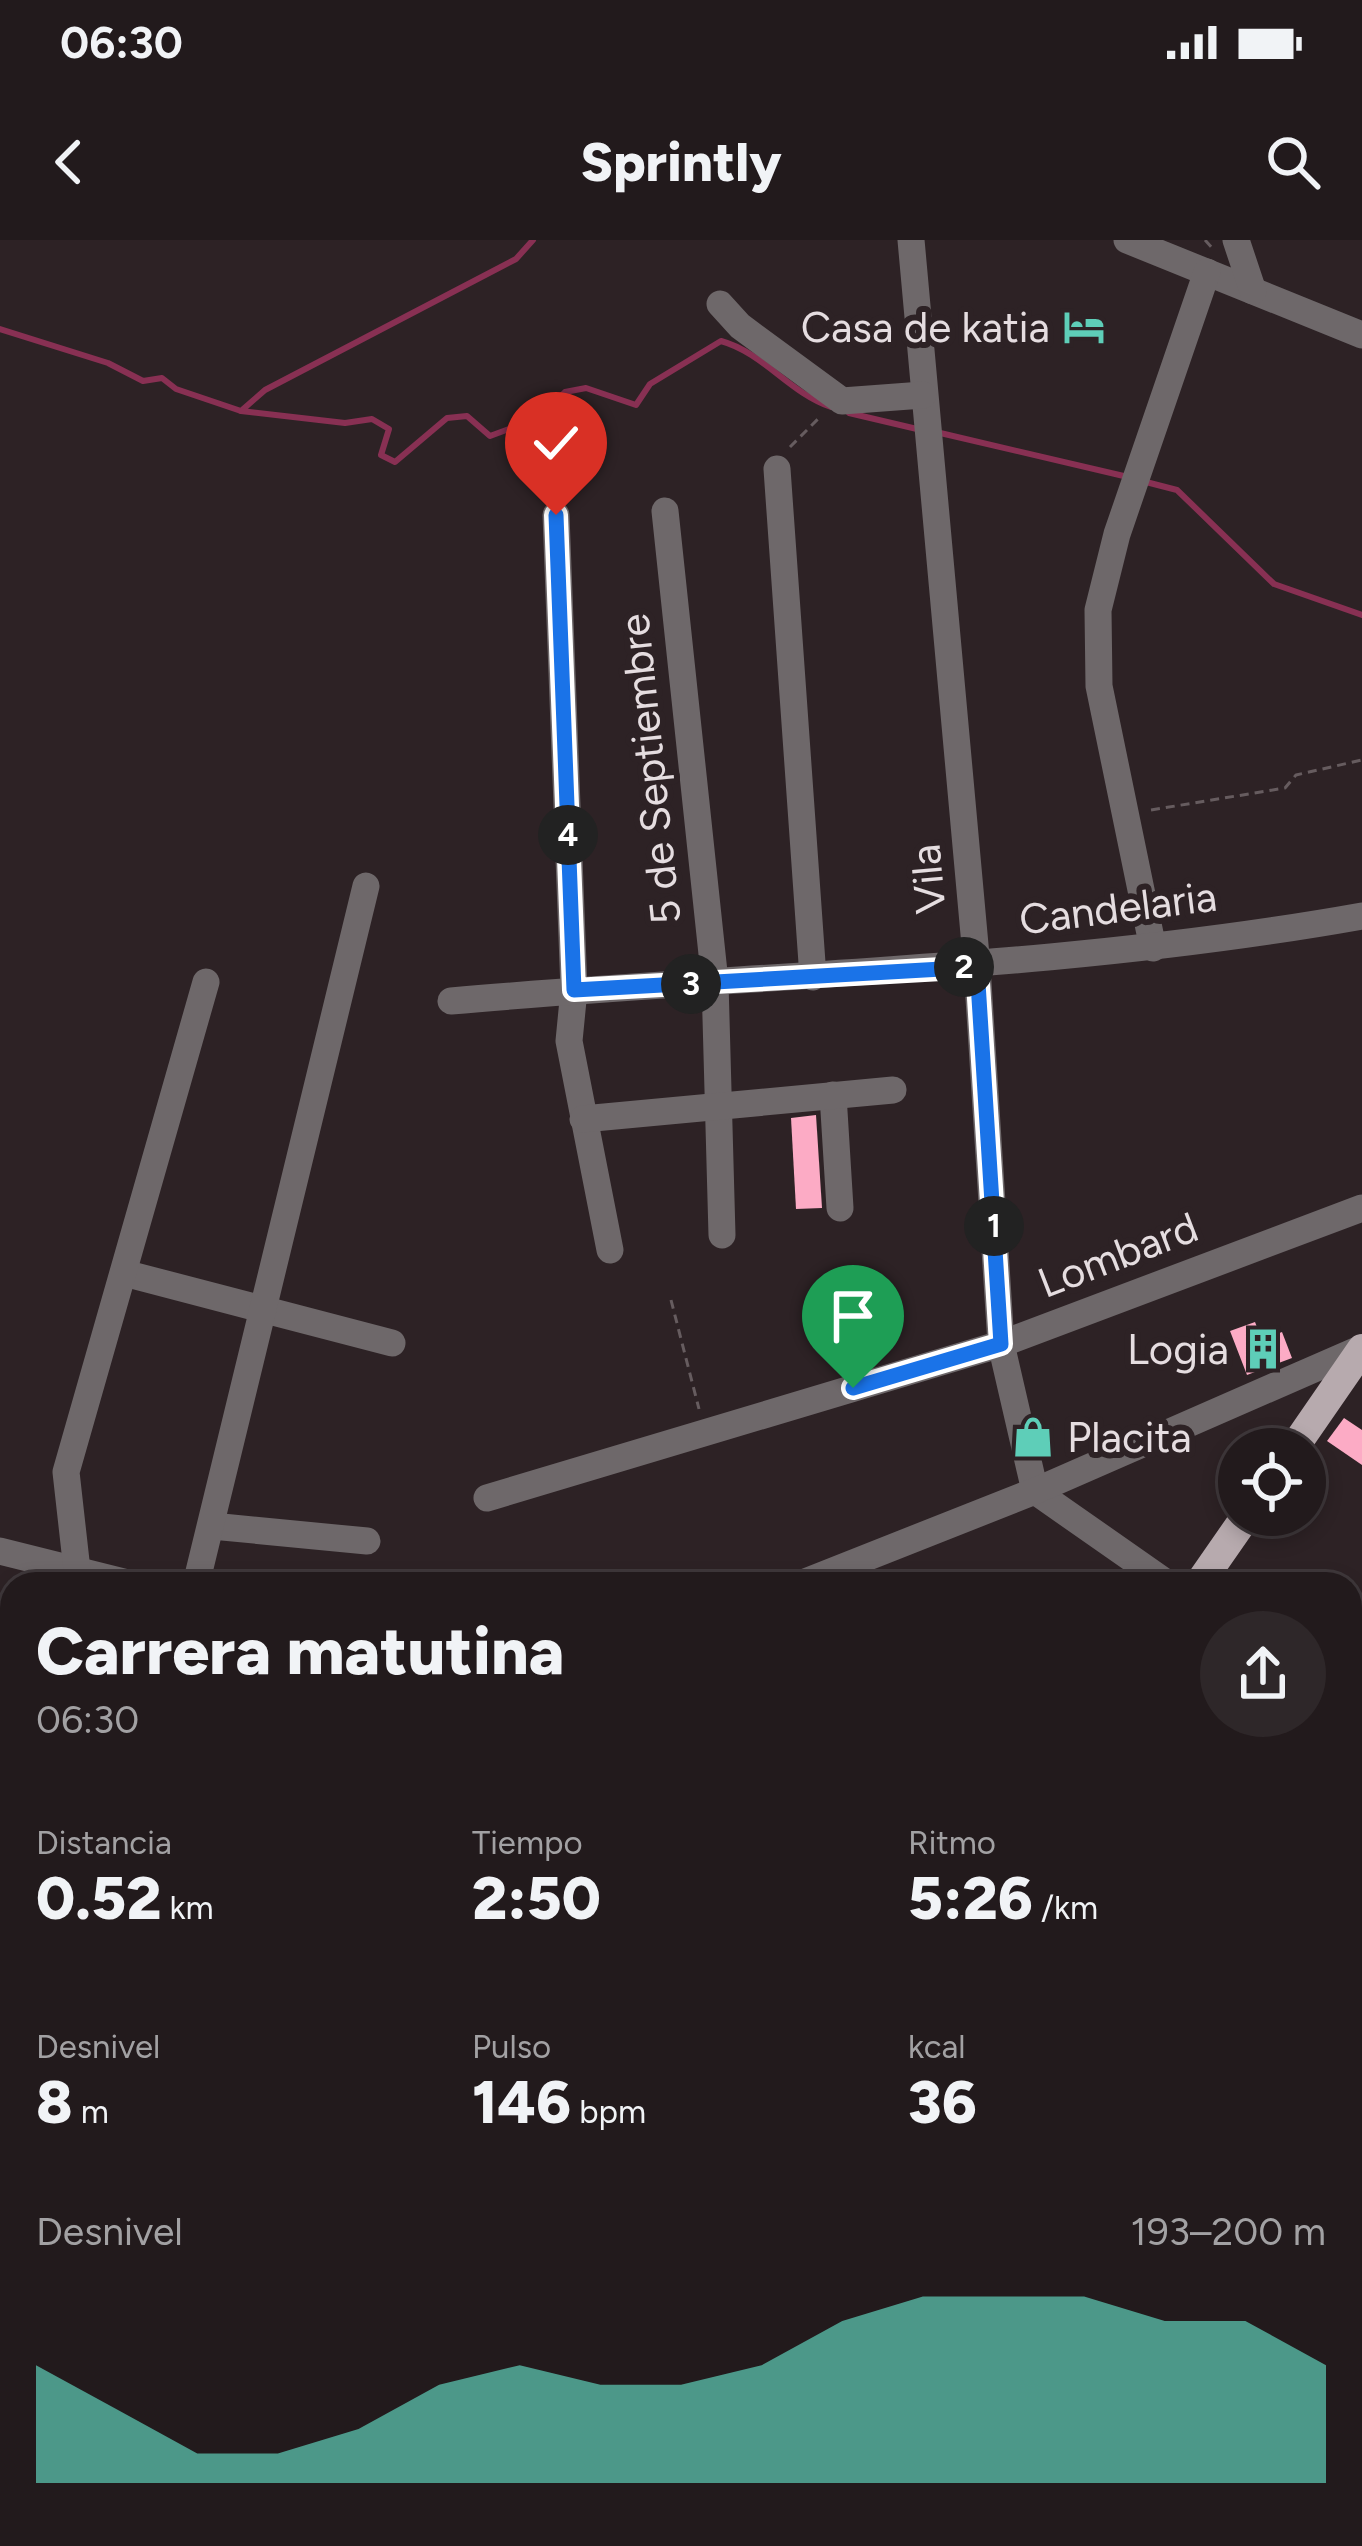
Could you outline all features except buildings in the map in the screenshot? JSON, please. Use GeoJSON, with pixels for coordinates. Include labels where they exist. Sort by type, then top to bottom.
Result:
{"type":"FeatureCollection","features":[{"type":"Feature","properties":{"kind":"main road"},"geometry":{"type":"LineString","coordinates":[[1307,1428],[1362,1348]]}},
{"type":"Feature","properties":{"kind":"main road"},"geometry":{"type":"LineString","coordinates":[[1207,1572],[1232,1536]]}},
{"type":"Feature","properties":{"kind":"street","name":"Vila"},"geometry":{"type":"LineString","coordinates":[[911,240],[977,967],[1001,1344],[1035,1491]]}},
{"type":"Feature","properties":{"kind":"street"},"geometry":{"type":"LineString","coordinates":[[1127,240],[1362,335]]}},
{"type":"Feature","properties":{"kind":"street"},"geometry":{"type":"LineString","coordinates":[[1236,240],[1253,291]]}},
{"type":"Feature","properties":{"kind":"street"},"geometry":{"type":"LineString","coordinates":[[1153,948],[1099,686],[1098,610],[1136,479],[1207,272]]}},
{"type":"Feature","properties":{"kind":"street"},"geometry":{"type":"LineString","coordinates":[[720,304],[740,326],[842,401],[926,419]]}},
{"type":"Feature","properties":{"kind":"street"},"geometry":{"type":"LineString","coordinates":[[777,470],[813,976]]}},
{"type":"Feature","properties":{"kind":"street","name":"5 de Septiembre"},"geometry":{"type":"LineString","coordinates":[[665,511],[716,982],[722,1235]]}},
{"type":"Feature","properties":{"kind":"street"},"geometry":{"type":"LineString","coordinates":[[556,515],[574,990],[568,1041],[610,1250]]}},
{"type":"Feature","properties":{"kind":"street"},"geometry":{"type":"LineString","coordinates":[[199,1572],[366,886]]}},
{"type":"Feature","properties":{"kind":"street","name":"Candelaria"},"geometry":{"type":"LineString","coordinates":[[451,1001],[977,967],[1153,948],[1362,916]]}},
{"type":"Feature","properties":{"kind":"street"},"geometry":{"type":"LineString","coordinates":[[77,1570],[66,1472],[206,982]]}},
{"type":"Feature","properties":{"kind":"street"},"geometry":{"type":"LineString","coordinates":[[583,1119],[893,1090]]}},
{"type":"Feature","properties":{"kind":"street"},"geometry":{"type":"LineString","coordinates":[[833,1095],[840,1208]]}},
{"type":"Feature","properties":{"kind":"street","name":"Lombard"},"geometry":{"type":"LineString","coordinates":[[487,1498],[1001,1344],[1362,1208]]}},
{"type":"Feature","properties":{"kind":"street"},"geometry":{"type":"LineString","coordinates":[[124,1274],[392,1343]]}},
{"type":"Feature","properties":{"kind":"street"},"geometry":{"type":"LineString","coordinates":[[830,1572],[1035,1491],[1362,1348]]}},
{"type":"Feature","properties":{"kind":"street"},"geometry":{"type":"LineString","coordinates":[[1035,1491],[1151,1572]]}},
{"type":"Feature","properties":{"kind":"street"},"geometry":{"type":"LineString","coordinates":[[212,1526],[367,1541]]}},
{"type":"Feature","properties":{"kind":"street"},"geometry":{"type":"LineString","coordinates":[[0,1551],[85,1572]]}},
{"type":"Feature","properties":{"kind":"path"},"geometry":{"type":"LineString","coordinates":[[777,470],[792,443],[825,413]]}},
{"type":"Feature","properties":{"kind":"path"},"geometry":{"type":"LineString","coordinates":[[1125,814],[1285,788],[1297,775],[1362,760]]}},
{"type":"Feature","properties":{"kind":"path"},"geometry":{"type":"LineString","coordinates":[[671,1300],[705,1432]]}},
{"type":"Feature","properties":{"kind":"waterway"},"geometry":{"type":"LineString","coordinates":[[0,329],[108,363],[143,381],[162,378],[176,389],[241,411],[265,390],[516,259],[533,240]]}},
{"type":"Feature","properties":{"kind":"waterway"},"geometry":{"type":"LineString","coordinates":[[241,411],[345,423],[372,419],[389,429],[381,455],[395,462],[447,418],[467,416],[490,436],[539,418],[565,392],[586,388],[636,405],[650,384],[721,341],[750,354],[831,407]]}},
{"type":"Feature","properties":{"kind":"waterway"},"geometry":{"type":"LineString","coordinates":[[849,413],[917,429]]}},
{"type":"Feature","properties":{"kind":"waterway"},"geometry":{"type":"LineString","coordinates":[[936,432],[1128,477]]}},
{"type":"Feature","properties":{"kind":"waterway"},"geometry":{"type":"LineString","coordinates":[[1146,482],[1177,490],[1274,584],[1362,615]]}},
{"type":"Feature","properties":{"kind":"place","name":"Casa de katia"},"geometry":{"type":"Point","coordinates":[1084,327]}},
{"type":"Feature","properties":{"kind":"place","name":"Logia"},"geometry":{"type":"Point","coordinates":[1263,1349]}},
{"type":"Feature","properties":{"kind":"place","name":"Placita"},"geometry":{"type":"Point","coordinates":[1033,1437]}},
{"type":"Feature","properties":{"kind":"route"},"geometry":{"type":"LineString","coordinates":[[556,515],[574,990],[977,967],[1001,1344],[853,1388]]}}]}
